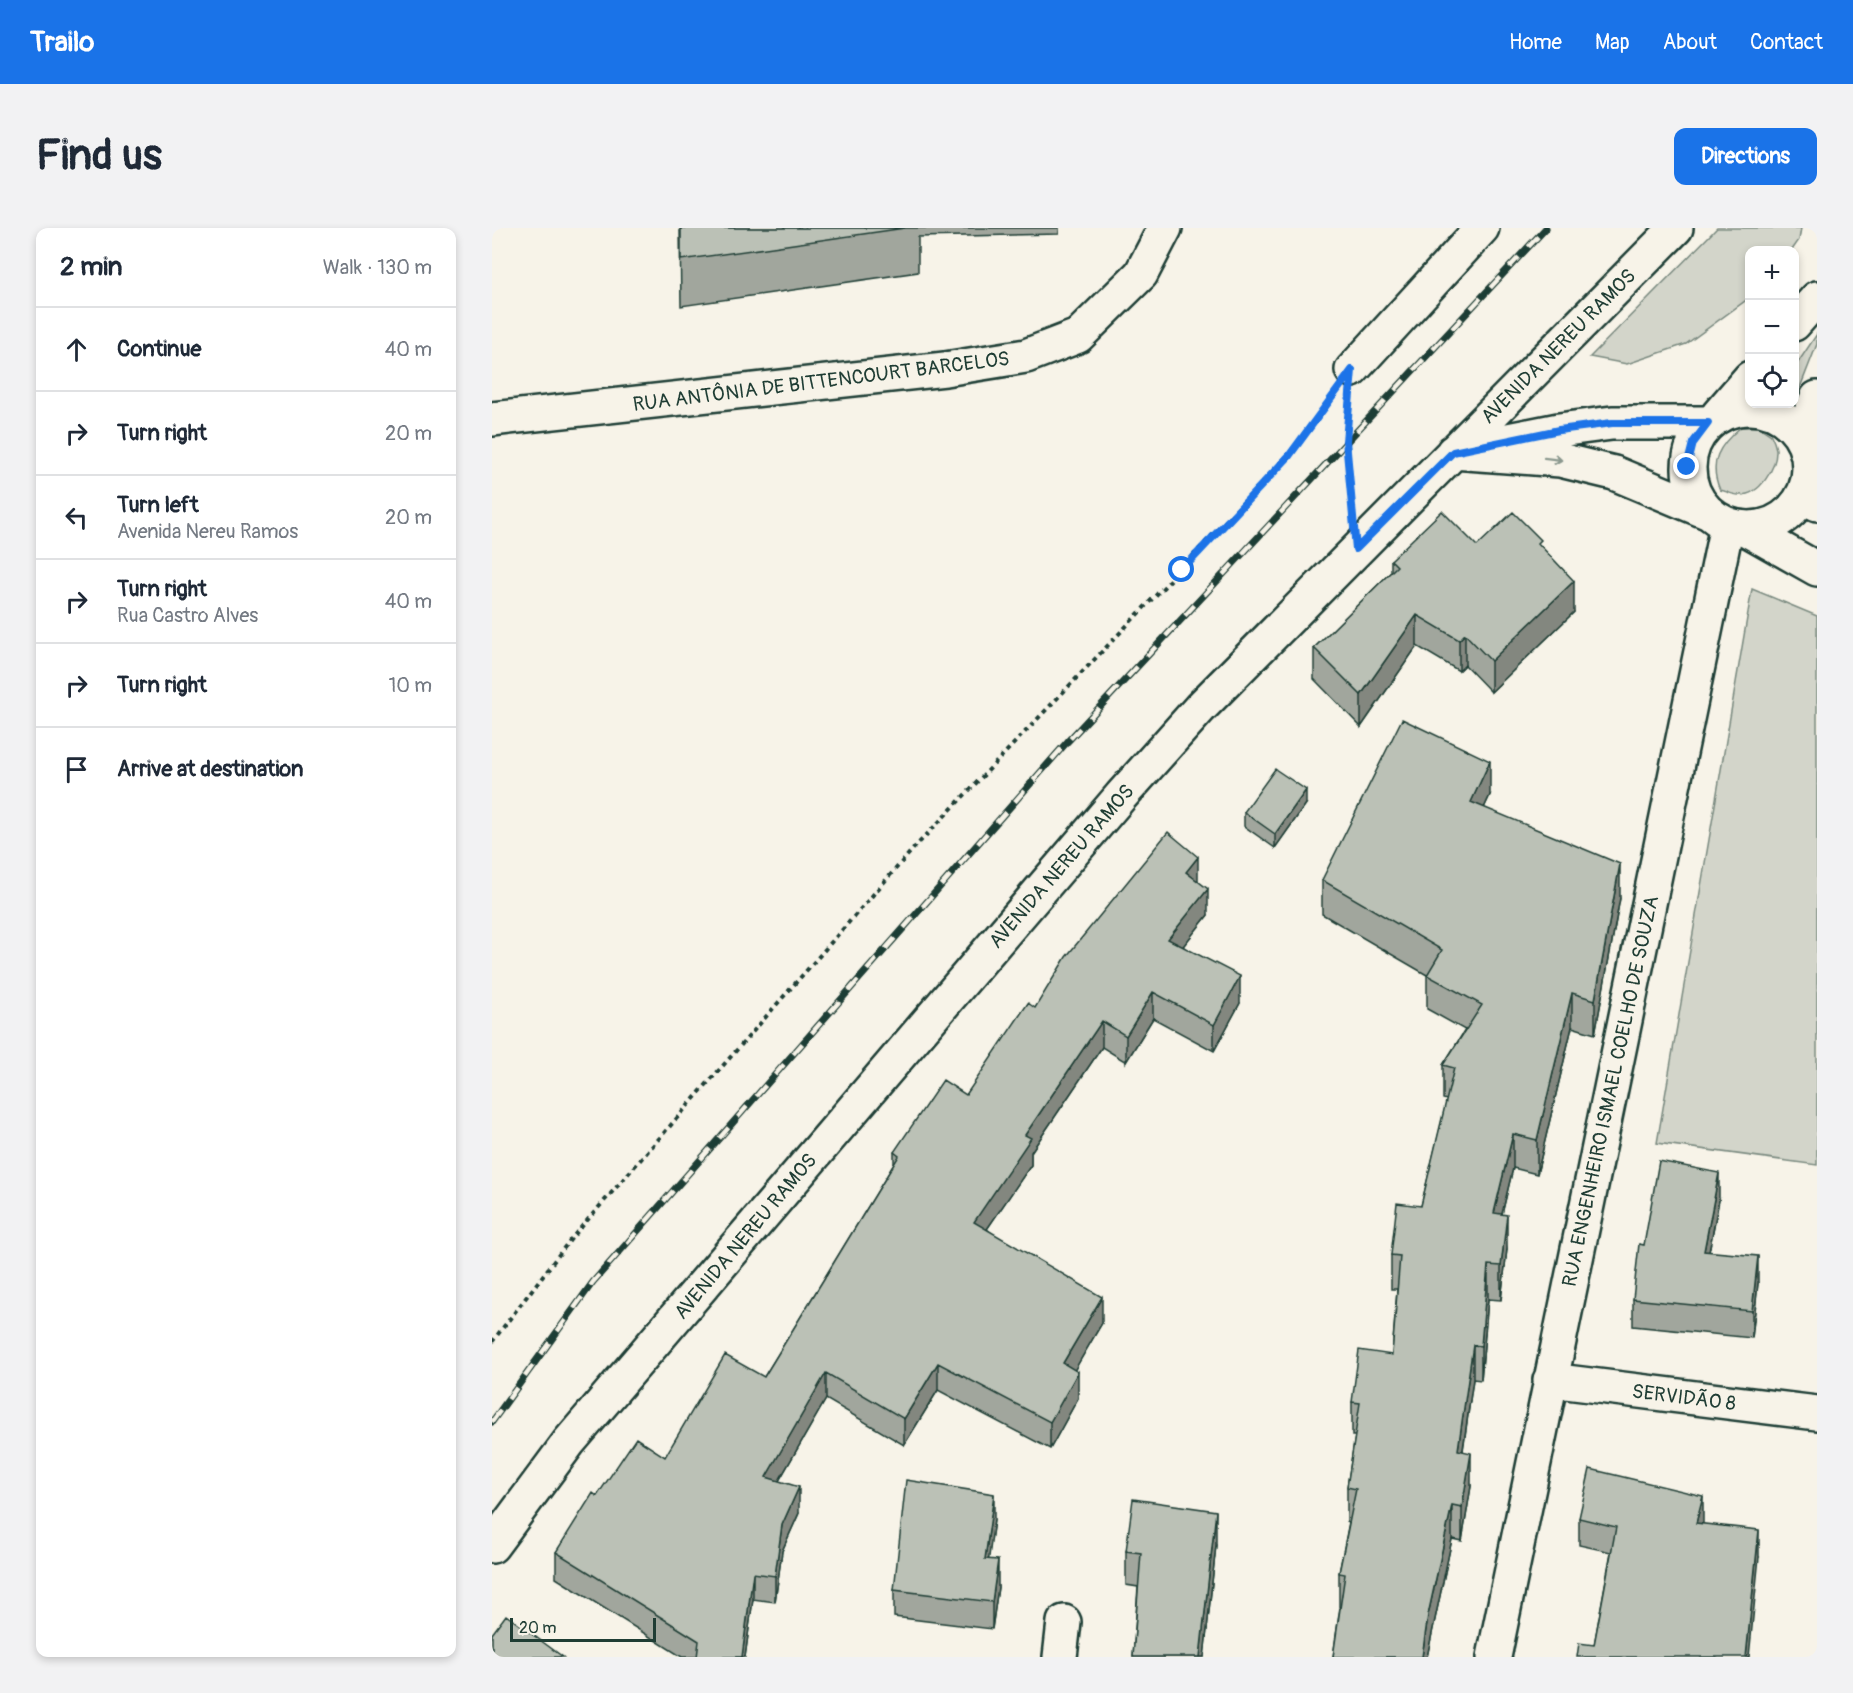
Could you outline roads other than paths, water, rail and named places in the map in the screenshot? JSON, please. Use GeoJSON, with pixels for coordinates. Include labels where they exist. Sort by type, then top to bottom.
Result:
{"type":"FeatureCollection","features":[{"type":"Feature","properties":{"kind":"main road","name":"RUA ANTÔNIA DE BITTENCOURT BARCELOS"},"geometry":{"type":"LineString","coordinates":[[492,419],[945,369],[1026,357],[1078,336],[1141,274],[1165,228]]}},
{"type":"Feature","properties":{"kind":"main road"},"geometry":{"type":"LineString","coordinates":[[1438,275],[1448,228]]}},
{"type":"Feature","properties":{"kind":"main road"},"geometry":{"type":"LineString","coordinates":[[1352,370],[1482,228]]}},
{"type":"Feature","properties":{"kind":"main road","name":"AVENIDA NEREU RAMOS"},"geometry":{"type":"LineString","coordinates":[[492,1546],[569,1442],[1120,796],[1200,708],[1676,228]]}},
{"type":"Feature","properties":{"kind":"main road"},"geometry":{"type":"LineString","coordinates":[[1799,318],[1817,298]]}},
{"type":"Feature","properties":{"kind":"main road"},"geometry":{"type":"LineString","coordinates":[[1453,452],[1559,430],[1612,423],[1713,419],[1736,408],[1754,407],[1773,412],[1789,422],[1801,436],[1809,453],[1812,496],[1772,524],[1727,522],[1692,491],[1687,467],[1693,443],[1713,419],[1745,383]]}},
{"type":"Feature","properties":{"kind":"main road"},"geometry":{"type":"LineString","coordinates":[[1801,436],[1817,398]]}},
{"type":"Feature","properties":{"kind":"main road"},"geometry":{"type":"LineString","coordinates":[[1453,452],[1560,460],[1614,473],[1727,522],[1817,568]]}},
{"type":"Feature","properties":{"kind":"main road","name":"RUA ENGENHEIRO ISMAEL COELHO DE SOUZA"},"geometry":{"type":"LineString","coordinates":[[1494,1657],[1727,522]]}},
{"type":"Feature","properties":{"kind":"main road","name":"SERVIDÃO 8"},"geometry":{"type":"LineString","coordinates":[[1550,1380],[1817,1413]]}},
{"type":"Feature","properties":{"kind":"main road"},"geometry":{"type":"LineString","coordinates":[[1060,1657],[1064,1622]]}},
{"type":"Feature","properties":{"kind":"railway"},"geometry":{"type":"LineString","coordinates":[[492,1422],[593,1282],[1068,741],[1546,228]]}}]}
